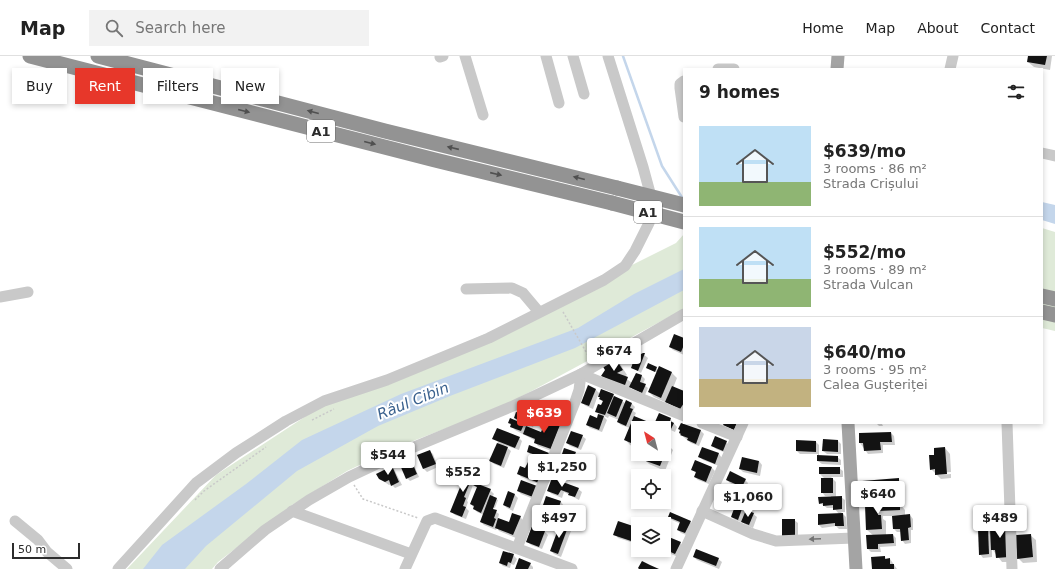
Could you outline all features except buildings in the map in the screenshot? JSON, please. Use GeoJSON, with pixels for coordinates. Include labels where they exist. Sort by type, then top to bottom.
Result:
{"type":"FeatureCollection","features":[{"type":"Feature","properties":{"kind":"highway","name":"A1"},"geometry":{"type":"LineString","coordinates":[[30,56],[683,222]]}},
{"type":"Feature","properties":{"kind":"highway","name":"A1"},"geometry":{"type":"LineString","coordinates":[[98,56],[384,131],[683,205]]}},
{"type":"Feature","properties":{"kind":"highway"},"geometry":{"type":"LineString","coordinates":[[1043,296],[1055,299]]}},
{"type":"Feature","properties":{"kind":"highway"},"geometry":{"type":"LineString","coordinates":[[1043,312],[1055,315]]}},
{"type":"Feature","properties":{"kind":"main road"},"geometry":{"type":"LineString","coordinates":[[837,68],[838,56]]}},
{"type":"Feature","properties":{"kind":"main road"},"geometry":{"type":"LineString","coordinates":[[848,424],[856,569]]}},
{"type":"Feature","properties":{"kind":"street"},"geometry":{"type":"LineString","coordinates":[[465,56],[483,115]]}},
{"type":"Feature","properties":{"kind":"street"},"geometry":{"type":"LineString","coordinates":[[546,56],[559,103]]}},
{"type":"Feature","properties":{"kind":"street"},"geometry":{"type":"LineString","coordinates":[[573,56],[584,94]]}},
{"type":"Feature","properties":{"kind":"street"},"geometry":{"type":"LineString","coordinates":[[118,569],[196,483],[236,453],[286,421],[324,401],[387,380],[489,338],[604,280],[626,266],[649,223],[653,204],[608,56]]}},
{"type":"Feature","properties":{"kind":"street"},"geometry":{"type":"LineString","coordinates":[[951,68],[953,56]]}},
{"type":"Feature","properties":{"kind":"street"},"geometry":{"type":"LineString","coordinates":[[683,82],[680,84],[680,88],[683,110]]}},
{"type":"Feature","properties":{"kind":"street"},"geometry":{"type":"LineString","coordinates":[[1043,153],[1055,156]]}},
{"type":"Feature","properties":{"kind":"street"},"geometry":{"type":"LineString","coordinates":[[466,289],[512,288],[523,293],[539,312]]}},
{"type":"Feature","properties":{"kind":"street"},"geometry":{"type":"LineString","coordinates":[[0,297],[28,292]]}},
{"type":"Feature","properties":{"kind":"street"},"geometry":{"type":"LineString","coordinates":[[220,569],[265,530],[309,500],[349,477],[402,452],[513,406],[581,374],[683,315]]}},
{"type":"Feature","properties":{"kind":"street"},"geometry":{"type":"LineString","coordinates":[[581,374],[683,416]]}},
{"type":"Feature","properties":{"kind":"street"},"geometry":{"type":"LineString","coordinates":[[517,548],[575,402],[579,390],[581,374]]}},
{"type":"Feature","properties":{"kind":"street"},"geometry":{"type":"LineString","coordinates":[[704,424],[737,437]]}},
{"type":"Feature","properties":{"kind":"street"},"geometry":{"type":"LineString","coordinates":[[676,569],[743,424]]}},
{"type":"Feature","properties":{"kind":"street"},"geometry":{"type":"LineString","coordinates":[[1007,424],[1012,569]]}},
{"type":"Feature","properties":{"kind":"street"},"geometry":{"type":"LineString","coordinates":[[292,511],[411,554]]}},
{"type":"Feature","properties":{"kind":"street"},"geometry":{"type":"LineString","coordinates":[[702,511],[753,534],[776,541],[854,538]]}},
{"type":"Feature","properties":{"kind":"street"},"geometry":{"type":"LineString","coordinates":[[405,569],[427,522],[435,518],[572,569]]}},
{"type":"Feature","properties":{"kind":"street"},"geometry":{"type":"LineString","coordinates":[[15,521],[38,540],[47,552],[67,569]]}},
{"type":"Feature","properties":{"kind":"path"},"geometry":{"type":"LineString","coordinates":[[562,311],[590,358]]}},
{"type":"Feature","properties":{"kind":"path"},"geometry":{"type":"LineString","coordinates":[[307,422],[334,409]]}},
{"type":"Feature","properties":{"kind":"path"},"geometry":{"type":"LineString","coordinates":[[195,501],[210,486],[269,444]]}},
{"type":"Feature","properties":{"kind":"path"},"geometry":{"type":"LineString","coordinates":[[349,477],[363,499],[427,522]]}},
{"type":"Feature","properties":{"kind":"green space"},"geometry":{"type":"Polygon","coordinates":[[[1043,228],[1055,232],[1055,331],[1043,328],[1043,228]]]}},
{"type":"Feature","properties":{"kind":"green space"},"geometry":{"type":"Polygon","coordinates":[[[683,235],[683,310],[504,406],[400,446],[347,471],[292,505],[218,562],[212,569],[127,569],[216,475],[326,403],[552,305],[676,243],[683,235]]]}},
{"type":"Feature","properties":{"kind":"water"},"geometry":{"type":"Polygon","coordinates":[[[1043,202],[1055,205],[1055,224],[1043,220],[1043,202]]]}},
{"type":"Feature","properties":{"kind":"water","name":"Râul Cibin"},"geometry":{"type":"Polygon","coordinates":[[[683,270],[683,291],[575,348],[450,396],[378,426],[297,471],[206,546],[185,569],[143,569],[162,545],[246,484],[302,440],[401,394],[578,328],[634,294],[683,270]]]}},
{"type":"Feature","properties":{"kind":"waterway"},"geometry":{"type":"LineString","coordinates":[[623,56],[662,166],[683,199]]}}]}
